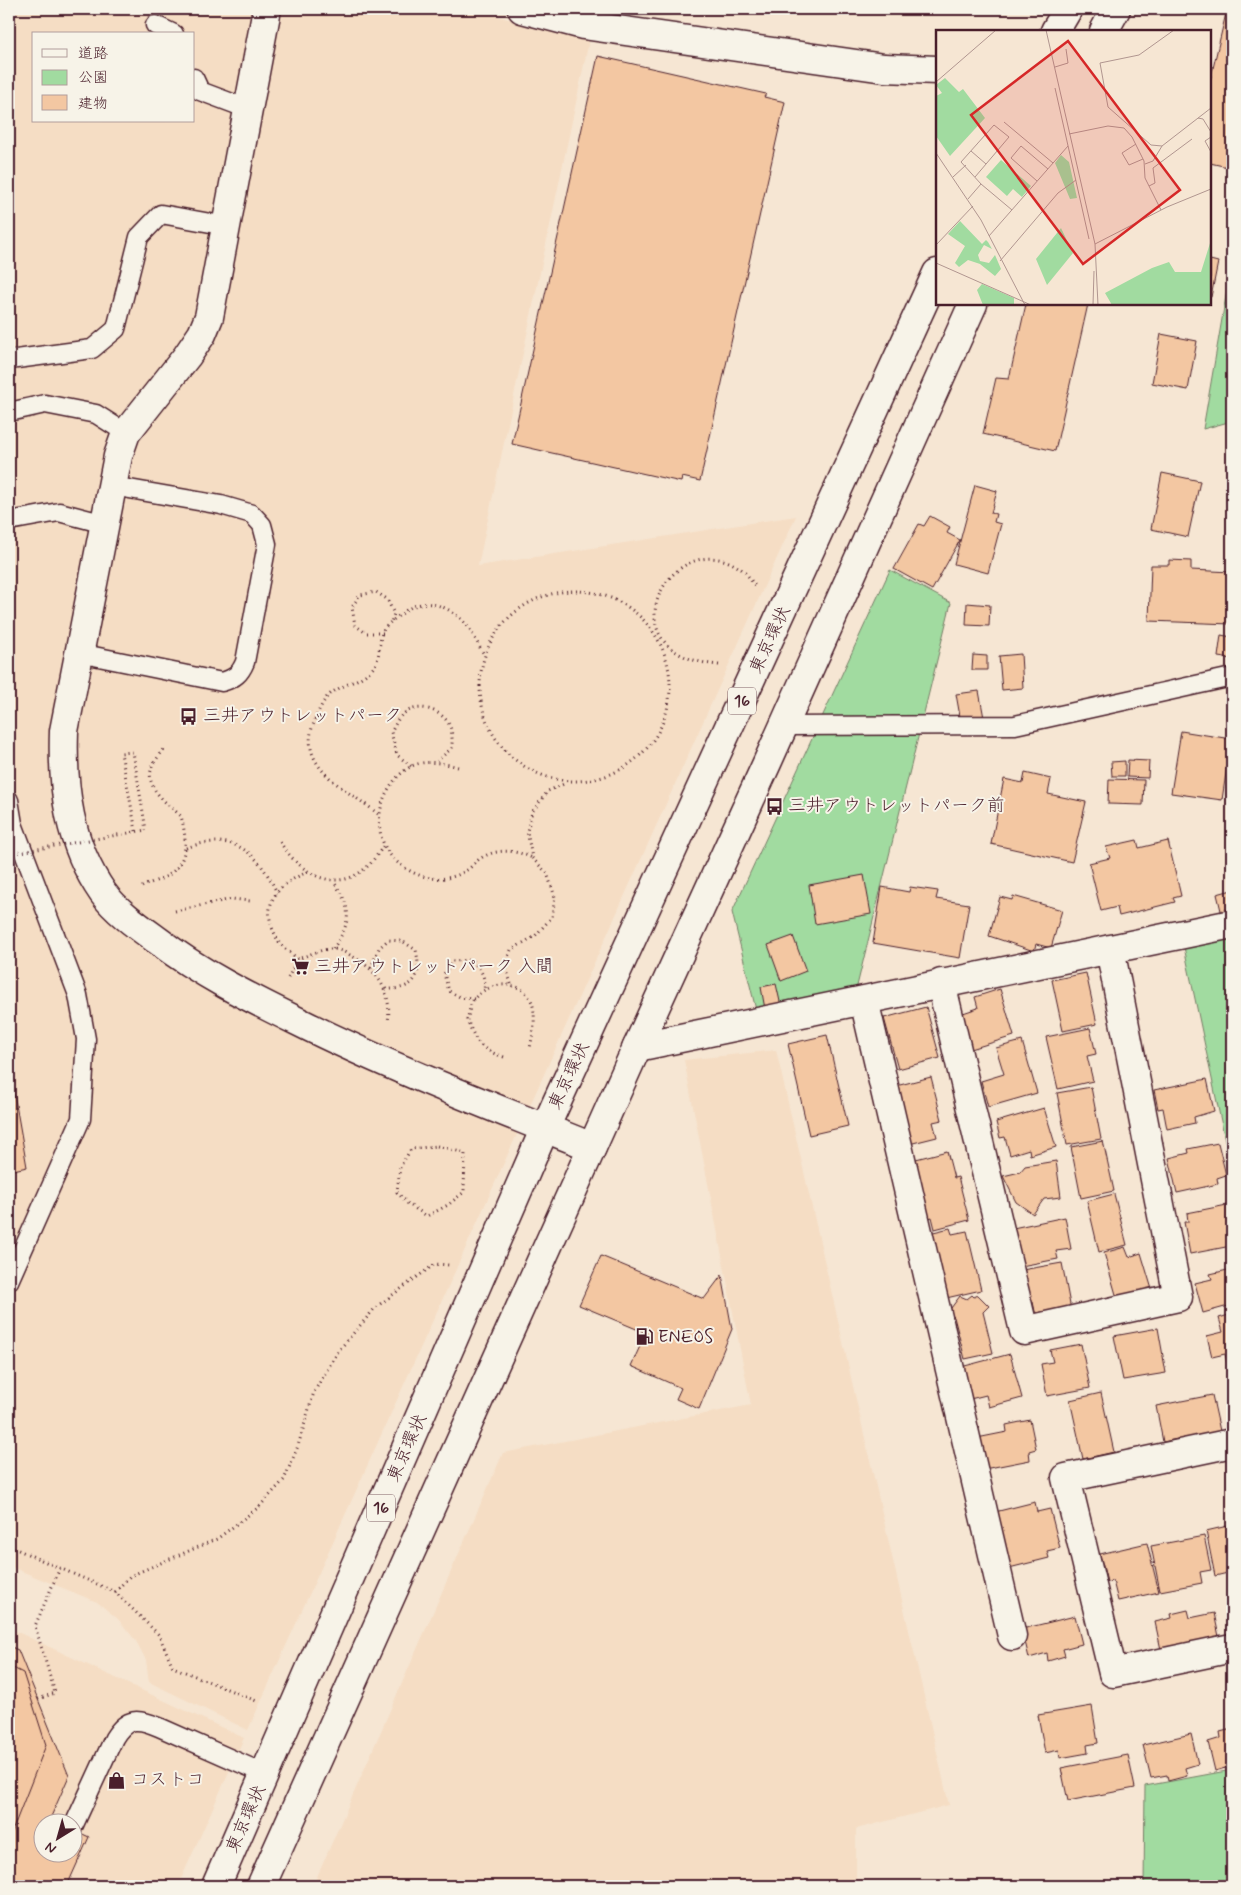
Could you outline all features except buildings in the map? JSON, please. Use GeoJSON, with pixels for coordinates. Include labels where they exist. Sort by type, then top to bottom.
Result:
{"type":"FeatureCollection","features":[{"type":"Feature","properties":{"kind":"main road"},"geometry":{"type":"LineString","coordinates":[[267,9],[214,295],[202,334],[126,433],[118,456],[64,731],[63,761],[66,796],[80,854],[104,895],[137,926],[189,965],[255,1001],[419,1078],[592,1147]]}},
{"type":"Feature","properties":{"kind":"main road"},"geometry":{"type":"LineString","coordinates":[[522,9],[583,25],[884,68],[936,70]]}},
{"type":"Feature","properties":{"kind":"main road"},"geometry":{"type":"LineString","coordinates":[[1057,30],[1068,9]]}},
{"type":"Feature","properties":{"kind":"main road"},"geometry":{"type":"LineString","coordinates":[[1105,30],[1116,9]]}},
{"type":"Feature","properties":{"kind":"main road","name":"東京環状"},"geometry":{"type":"LineString","coordinates":[[216,1886],[545,1128],[936,275]]}},
{"type":"Feature","properties":{"kind":"main road"},"geometry":{"type":"LineString","coordinates":[[261,1886],[636,1047],[784,726],[973,305]]}},
{"type":"Feature","properties":{"kind":"main road"},"geometry":{"type":"LineString","coordinates":[[636,1047],[1232,924]]}},
{"type":"Feature","properties":{"kind":"main road"},"geometry":{"type":"LineString","coordinates":[[941,983],[1024,1331],[1178,1297],[1110,949]]}},
{"type":"Feature","properties":{"kind":"main road"},"geometry":{"type":"LineString","coordinates":[[864,1000],[1012,1636]]}},
{"type":"Feature","properties":{"kind":"main road"},"geometry":{"type":"LineString","coordinates":[[1232,1442],[1066,1478],[1113,1673],[1232,1648]]}},
{"type":"Feature","properties":{"kind":"lane"},"geometry":{"type":"LineString","coordinates":[[155,25],[170,32]]}},
{"type":"Feature","properties":{"kind":"lane"},"geometry":{"type":"LineString","coordinates":[[195,80],[200,91],[248,109]]}},
{"type":"Feature","properties":{"kind":"lane"},"geometry":{"type":"LineString","coordinates":[[9,360],[92,349],[116,329],[139,237],[160,214],[227,226]]}},
{"type":"Feature","properties":{"kind":"lane"},"geometry":{"type":"LineString","coordinates":[[9,412],[45,404],[79,410],[96,414],[126,433]]}},
{"type":"Feature","properties":{"kind":"lane"},"geometry":{"type":"LineString","coordinates":[[80,652],[222,682],[233,679],[241,672],[245,662],[267,544],[262,525],[252,514],[221,505],[112,486]]}},
{"type":"Feature","properties":{"kind":"lane"},"geometry":{"type":"LineString","coordinates":[[9,521],[58,512],[105,524]]}},
{"type":"Feature","properties":{"kind":"lane"},"geometry":{"type":"LineString","coordinates":[[784,726],[1015,726],[1232,677]]}},
{"type":"Feature","properties":{"kind":"lane"},"geometry":{"type":"LineString","coordinates":[[9,800],[14,824],[78,995],[86,1039],[81,1119],[9,1281]]}},
{"type":"Feature","properties":{"kind":"lane"},"geometry":{"type":"LineString","coordinates":[[79,1812],[114,1738],[121,1727],[131,1721],[144,1721],[152,1724],[265,1774]]}},
{"type":"Feature","properties":{"kind":"path"},"geometry":{"type":"LineString","coordinates":[[724,666],[698,663],[680,656],[659,637],[635,613],[608,596],[578,590],[548,594],[520,607],[498,631],[484,654],[480,698],[494,734],[514,759],[538,774],[566,782],[597,780],[630,761],[652,741],[663,720],[671,692],[667,654],[659,637],[654,618],[662,584],[688,562],[718,559],[741,569],[758,590]]}},
{"type":"Feature","properties":{"kind":"path"},"geometry":{"type":"LineString","coordinates":[[382,633],[366,634],[355,625],[352,607],[360,596],[376,592],[387,599],[394,614],[390,623]]}},
{"type":"Feature","properties":{"kind":"path"},"geometry":{"type":"LineString","coordinates":[[378,814],[333,782],[313,760],[309,739],[316,714],[327,697],[341,687],[356,682],[373,669],[379,654],[382,633],[390,623],[407,609],[425,602],[448,608],[465,622],[484,654]]}},
{"type":"Feature","properties":{"kind":"path"},"geometry":{"type":"LineString","coordinates":[[411,766],[396,755],[391,732],[399,718],[416,708],[433,709],[447,722],[453,735],[452,748],[436,762]]}},
{"type":"Feature","properties":{"kind":"path"},"geometry":{"type":"LineString","coordinates":[[137,890],[150,882],[170,874],[180,861],[186,848],[181,816],[157,796],[152,782],[152,767],[164,749]]}},
{"type":"Feature","properties":{"kind":"path"},"geometry":{"type":"LineString","coordinates":[[9,854],[146,830],[133,752],[120,753],[136,831]]}},
{"type":"Feature","properties":{"kind":"path"},"geometry":{"type":"LineString","coordinates":[[458,767],[436,762],[411,766],[395,779],[378,814],[379,828],[384,845],[396,861],[417,876],[435,880],[453,876],[467,871],[482,857],[503,851],[519,851],[532,858],[547,873],[555,896],[552,917],[536,936],[511,950],[505,964],[511,984]]}},
{"type":"Feature","properties":{"kind":"path"},"geometry":{"type":"LineString","coordinates":[[532,858],[527,832],[532,812],[548,791],[566,782]]}},
{"type":"Feature","properties":{"kind":"path"},"geometry":{"type":"LineString","coordinates":[[186,848],[202,842],[224,842],[243,847],[257,857],[270,876],[277,893]]}},
{"type":"Feature","properties":{"kind":"path"},"geometry":{"type":"LineString","coordinates":[[280,842],[290,858],[308,872],[334,882],[350,878],[369,865],[384,845]]}},
{"type":"Feature","properties":{"kind":"path"},"geometry":{"type":"LineString","coordinates":[[298,958],[279,942],[269,919],[269,908],[277,893],[293,878],[308,872]]}},
{"type":"Feature","properties":{"kind":"path"},"geometry":{"type":"LineString","coordinates":[[333,949],[346,929],[349,910],[334,882]]}},
{"type":"Feature","properties":{"kind":"path"},"geometry":{"type":"LineString","coordinates":[[173,911],[232,899],[250,901]]}},
{"type":"Feature","properties":{"kind":"path"},"geometry":{"type":"LineString","coordinates":[[371,968],[379,948],[388,940],[402,941],[416,950],[420,966],[414,982],[400,990],[385,990]]}},
{"type":"Feature","properties":{"kind":"path"},"geometry":{"type":"LineString","coordinates":[[288,978],[298,958],[333,949],[347,953],[371,968],[385,990],[390,1008],[388,1022]]}},
{"type":"Feature","properties":{"kind":"path"},"geometry":{"type":"LineString","coordinates":[[474,999],[460,997],[449,991],[444,974],[452,961],[470,960],[480,968],[485,980],[484,991]]}},
{"type":"Feature","properties":{"kind":"path"},"geometry":{"type":"LineString","coordinates":[[504,1057],[486,1051],[476,1042],[467,1020],[474,999],[492,985],[511,984],[524,992],[533,1004],[534,1030],[530,1048]]}},
{"type":"Feature","properties":{"kind":"path"},"geometry":{"type":"LineString","coordinates":[[437,1146],[465,1153],[464,1192],[448,1205],[427,1216],[408,1204],[397,1192],[400,1167],[412,1149],[437,1146]]}},
{"type":"Feature","properties":{"kind":"path"},"geometry":{"type":"LineString","coordinates":[[115,1592],[130,1576],[217,1539],[259,1507],[284,1480],[298,1446],[314,1392],[340,1350],[376,1307],[435,1264],[457,1265]]}},
{"type":"Feature","properties":{"kind":"path"},"geometry":{"type":"LineString","coordinates":[[9,1546],[115,1592],[159,1634],[173,1667],[266,1705]]}},
{"type":"Feature","properties":{"kind":"path"},"geometry":{"type":"LineString","coordinates":[[38,1699],[55,1693],[35,1626],[60,1568]]}},
{"type":"Feature","properties":{"kind":"shaded area","name":"三井アウトレットパーク 入間"},"geometry":{"type":"Polygon","coordinates":[[[9,9],[471,9],[589,41],[478,566],[796,516],[248,1730],[149,1682],[146,1660],[136,1641],[118,1619],[97,1602],[9,1566],[9,9]]]}},
{"type":"Feature","properties":{"kind":"shaded area"},"geometry":{"type":"Polygon","coordinates":[[[776,1050],[949,1805],[856,1829],[856,1886],[313,1886],[503,1453],[751,1405],[684,1060],[776,1050]]]}},
{"type":"Feature","properties":{"kind":"shaded area","name":"コストコ"},"geometry":{"type":"Polygon","coordinates":[[[9,1628],[244,1738],[178,1886],[9,1886],[9,1628]]]}},
{"type":"Feature","properties":{"kind":"green space"},"geometry":{"type":"Polygon","coordinates":[[[1232,261],[1232,421],[1203,429],[1232,261]]]}},
{"type":"Feature","properties":{"kind":"green space"},"geometry":{"type":"Polygon","coordinates":[[[890,570],[951,603],[856,990],[757,1014],[732,912],[890,570]]]}},
{"type":"Feature","properties":{"kind":"green space"},"geometry":{"type":"Polygon","coordinates":[[[1232,937],[1232,1173],[1184,947],[1232,937]]]}},
{"type":"Feature","properties":{"kind":"green space"},"geometry":{"type":"Polygon","coordinates":[[[1232,1770],[1232,1886],[1144,1886],[1145,1786],[1232,1770]]]}},
{"type":"Feature","properties":{"kind":"place","name":"三井アウトレットパーク"},"geometry":{"type":"Point","coordinates":[189,716]}},
{"type":"Feature","properties":{"kind":"place","name":"三井アウトレットパーク前"},"geometry":{"type":"Point","coordinates":[774,806]}},
{"type":"Feature","properties":{"kind":"place","name":"三井アウトレットパーク 入間"},"geometry":{"type":"Point","coordinates":[300,967]}},
{"type":"Feature","properties":{"kind":"place","name":"ENEOS"},"geometry":{"type":"Point","coordinates":[644,1337]}},
{"type":"Feature","properties":{"kind":"place","name":"コストコ"},"geometry":{"type":"Point","coordinates":[117,1780]}}]}
